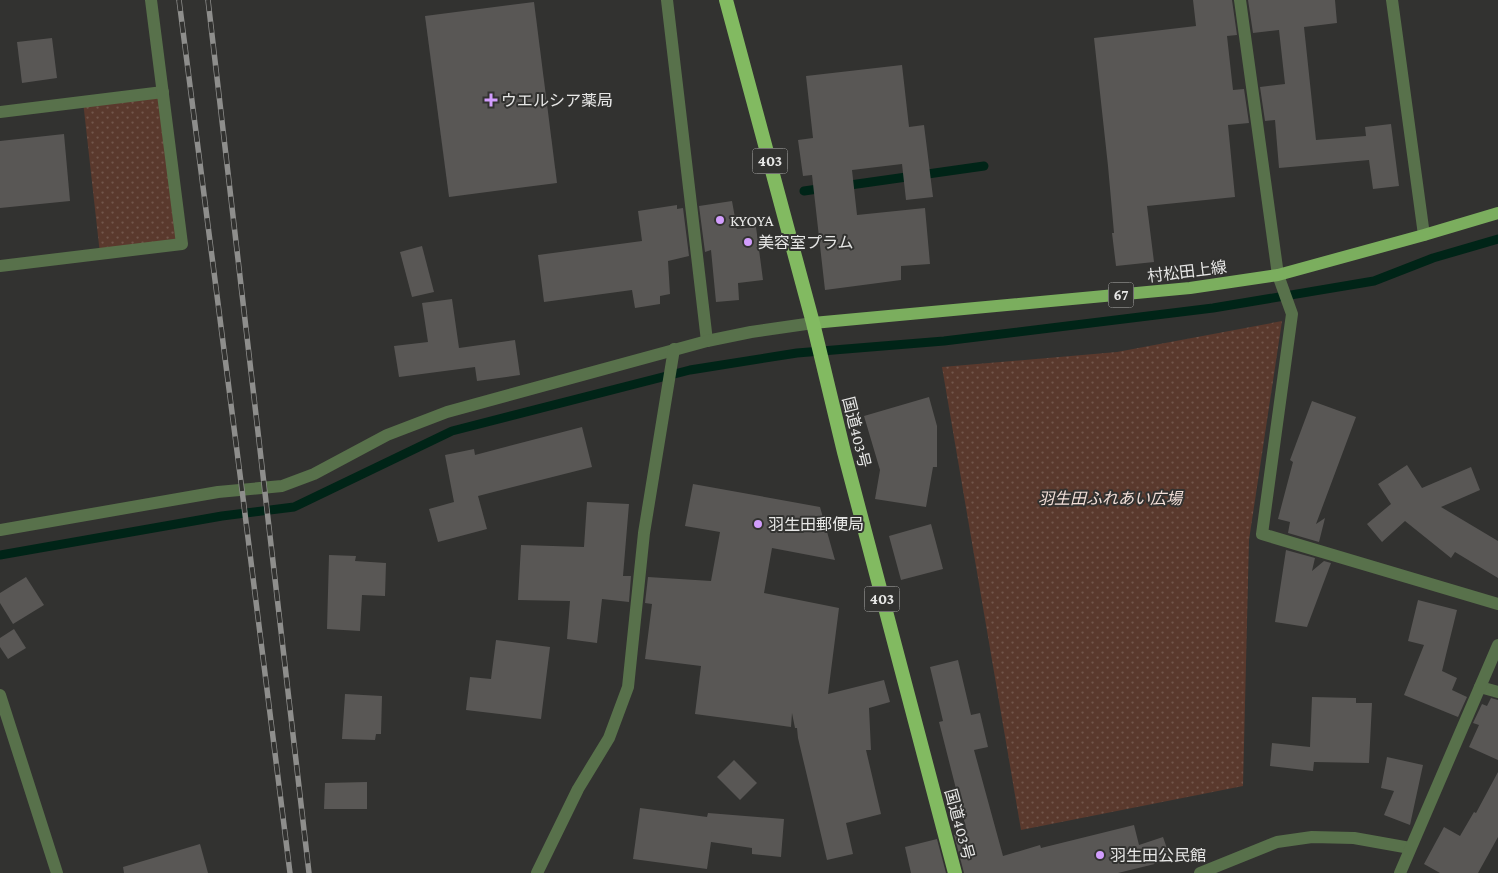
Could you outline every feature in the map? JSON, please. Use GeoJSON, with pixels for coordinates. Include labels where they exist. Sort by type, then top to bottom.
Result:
{"type":"FeatureCollection","features":[{"type":"Feature","properties":{"kind":"highway","name":"国道403号"},"geometry":{"type":"LineString","coordinates":[[726,0],[813,323],[844,452],[955,873]]}},
{"type":"Feature","properties":{"kind":"main road","name":"村松田上線"},"geometry":{"type":"LineString","coordinates":[[813,323],[1190,288],[1278,274],[1424,236],[1498,213]]}},
{"type":"Feature","properties":{"kind":"street"},"geometry":{"type":"LineString","coordinates":[[0,266],[182,244],[151,0]]}},
{"type":"Feature","properties":{"kind":"street"},"geometry":{"type":"LineString","coordinates":[[667,0],[707,340]]}},
{"type":"Feature","properties":{"kind":"street"},"geometry":{"type":"LineString","coordinates":[[1240,0],[1278,274],[1292,314],[1262,534],[1498,604]]}},
{"type":"Feature","properties":{"kind":"street"},"geometry":{"type":"LineString","coordinates":[[1392,0],[1424,236]]}},
{"type":"Feature","properties":{"kind":"street"},"geometry":{"type":"LineString","coordinates":[[0,112],[163,92]]}},
{"type":"Feature","properties":{"kind":"street"},"geometry":{"type":"LineString","coordinates":[[0,530],[218,492],[282,486],[314,474],[387,435],[447,412],[707,340],[813,323]]}},
{"type":"Feature","properties":{"kind":"street"},"geometry":{"type":"LineString","coordinates":[[537,873],[578,789],[610,738],[628,687],[644,533],[674,349]]}},
{"type":"Feature","properties":{"kind":"street"},"geometry":{"type":"LineString","coordinates":[[1400,873],[1498,645]]}},
{"type":"Feature","properties":{"kind":"street"},"geometry":{"type":"LineString","coordinates":[[1480,687],[1498,692]]}},
{"type":"Feature","properties":{"kind":"street"},"geometry":{"type":"LineString","coordinates":[[0,695],[57,873]]}},
{"type":"Feature","properties":{"kind":"street"},"geometry":{"type":"LineString","coordinates":[[1200,873],[1277,842],[1312,836],[1354,838],[1410,848]]}},
{"type":"Feature","properties":{"kind":"green space"},"geometry":{"type":"Polygon","coordinates":[[[163,92],[182,244],[100,254],[83,101],[163,92]]]}},
{"type":"Feature","properties":{"kind":"green space","name":"羽生田ふれあい広場"},"geometry":{"type":"Polygon","coordinates":[[[1282,321],[1249,540],[1243,786],[1021,830],[942,367],[1117,352],[1282,321]]]}},
{"type":"Feature","properties":{"kind":"building"},"geometry":{"type":"Polygon","coordinates":[[[1193,0],[1232,0],[1237,35],[1227,36],[1233,90],[1244,89],[1249,123],[1228,125],[1235,197],[1147,206],[1154,262],[1116,266],[1108,166],[1094,38],[1196,26],[1193,0]]]}},
{"type":"Feature","properties":{"kind":"building"},"geometry":{"type":"Polygon","coordinates":[[[1248,0],[1335,0],[1337,23],[1304,27],[1316,140],[1366,136],[1365,127],[1391,124],[1399,186],[1373,189],[1369,160],[1279,168],[1275,120],[1265,121],[1260,87],[1285,84],[1279,30],[1253,33],[1248,0]]]}},
{"type":"Feature","properties":{"kind":"building","name":"ウエルシア薬局"},"geometry":{"type":"Polygon","coordinates":[[[534,2],[557,183],[449,197],[425,16],[534,2]]]}},
{"type":"Feature","properties":{"kind":"building"},"geometry":{"type":"Polygon","coordinates":[[[52,38],[57,78],[22,83],[17,42],[52,38]]]}},
{"type":"Feature","properties":{"kind":"building"},"geometry":{"type":"Polygon","coordinates":[[[902,65],[909,127],[924,125],[933,197],[906,200],[902,164],[852,170],[857,215],[925,208],[930,264],[901,266],[901,280],[825,290],[812,175],[803,176],[798,140],[813,138],[806,76],[902,65]]]}},
{"type":"Feature","properties":{"kind":"building"},"geometry":{"type":"Polygon","coordinates":[[[64,134],[70,201],[0,208],[0,141],[64,134]]]}},
{"type":"Feature","properties":{"kind":"building"},"geometry":{"type":"Polygon","coordinates":[[[732,201],[737,229],[756,227],[763,280],[738,283],[739,300],[716,302],[711,250],[705,252],[699,206],[732,201]]]}},
{"type":"Feature","properties":{"kind":"building"},"geometry":{"type":"Polygon","coordinates":[[[677,205],[677,209],[683,208],[689,256],[668,261],[670,294],[660,296],[660,304],[635,308],[632,290],[544,302],[538,255],[642,241],[638,211],[677,205]]]}},
{"type":"Feature","properties":{"kind":"building"},"geometry":{"type":"Polygon","coordinates":[[[422,246],[434,292],[412,297],[400,252],[422,246]]]}},
{"type":"Feature","properties":{"kind":"building"},"geometry":{"type":"Polygon","coordinates":[[[452,299],[459,348],[515,340],[520,375],[477,381],[475,367],[399,377],[394,346],[428,342],[422,303],[452,299]]]}},
{"type":"Feature","properties":{"kind":"building"},"geometry":{"type":"Polygon","coordinates":[[[929,397],[937,426],[937,467],[933,467],[926,507],[875,499],[880,470],[864,416],[929,397]]]}},
{"type":"Feature","properties":{"kind":"building"},"geometry":{"type":"Polygon","coordinates":[[[1312,401],[1356,417],[1316,524],[1325,518],[1319,542],[1288,533],[1290,522],[1278,519],[1293,462],[1290,460],[1312,401]]]}},
{"type":"Feature","properties":{"kind":"building"},"geometry":{"type":"Polygon","coordinates":[[[582,427],[592,467],[478,496],[487,529],[438,542],[429,509],[454,502],[445,455],[474,449],[475,455],[582,427]]]}},
{"type":"Feature","properties":{"kind":"building"},"geometry":{"type":"Polygon","coordinates":[[[1407,465],[1422,488],[1471,467],[1480,490],[1441,507],[1498,541],[1498,578],[1455,552],[1451,558],[1405,521],[1382,542],[1367,524],[1391,504],[1378,484],[1407,465]]]}},
{"type":"Feature","properties":{"kind":"building"},"geometry":{"type":"Polygon","coordinates":[[[693,484],[820,507],[835,560],[772,548],[764,593],[839,608],[828,694],[884,680],[890,702],[869,708],[871,750],[866,750],[881,814],[846,823],[853,854],[827,860],[792,713],[791,727],[695,714],[701,666],[645,659],[652,604],[645,603],[648,577],[711,581],[720,532],[685,526],[693,484]]]}},
{"type":"Feature","properties":{"kind":"building"},"geometry":{"type":"Polygon","coordinates":[[[587,502],[629,504],[623,576],[631,576],[629,602],[602,599],[597,643],[567,639],[570,601],[518,600],[521,545],[584,547],[587,502]]]}},
{"type":"Feature","properties":{"kind":"building"},"geometry":{"type":"Polygon","coordinates":[[[931,524],[943,569],[901,580],[889,536],[931,524]]]}},
{"type":"Feature","properties":{"kind":"building"},"geometry":{"type":"Polygon","coordinates":[[[1286,550],[1315,558],[1312,571],[1324,561],[1331,563],[1307,627],[1275,622],[1286,550]]]}},
{"type":"Feature","properties":{"kind":"building"},"geometry":{"type":"Polygon","coordinates":[[[329,555],[356,556],[355,561],[386,563],[385,596],[362,595],[360,631],[327,629],[329,555]]]}},
{"type":"Feature","properties":{"kind":"building"},"geometry":{"type":"Polygon","coordinates":[[[26,577],[44,605],[13,624],[0,603],[0,593],[26,577]]]}},
{"type":"Feature","properties":{"kind":"building"},"geometry":{"type":"Polygon","coordinates":[[[1418,600],[1457,610],[1442,671],[1457,678],[1452,690],[1467,697],[1458,717],[1404,695],[1424,645],[1408,641],[1418,600]]]}},
{"type":"Feature","properties":{"kind":"building"},"geometry":{"type":"Polygon","coordinates":[[[14,629],[26,648],[8,659],[0,647],[0,638],[14,629]]]}},
{"type":"Feature","properties":{"kind":"building"},"geometry":{"type":"Polygon","coordinates":[[[496,640],[550,647],[541,719],[466,710],[470,677],[491,679],[496,640]]]}},
{"type":"Feature","properties":{"kind":"building"},"geometry":{"type":"Polygon","coordinates":[[[958,660],[971,715],[980,713],[988,747],[974,750],[1003,856],[1040,845],[1041,848],[1134,825],[1139,845],[1163,837],[1171,860],[1118,873],[964,873],[954,835],[967,832],[939,722],[943,721],[930,667],[958,660]]]}},
{"type":"Feature","properties":{"kind":"building"},"geometry":{"type":"Polygon","coordinates":[[[345,694],[382,696],[381,734],[376,734],[375,740],[342,739],[345,694]]]}},
{"type":"Feature","properties":{"kind":"building"},"geometry":{"type":"Polygon","coordinates":[[[1312,697],[1356,698],[1356,703],[1372,703],[1369,763],[1314,762],[1313,771],[1270,766],[1272,743],[1310,747],[1312,697]]]}},
{"type":"Feature","properties":{"kind":"building"},"geometry":{"type":"Polygon","coordinates":[[[1491,698],[1498,700],[1498,760],[1469,747],[1479,725],[1473,723],[1482,704],[1487,706],[1491,698]]]}},
{"type":"Feature","properties":{"kind":"building"},"geometry":{"type":"Polygon","coordinates":[[[1387,757],[1423,765],[1410,825],[1384,815],[1394,791],[1381,788],[1387,757]]]}},
{"type":"Feature","properties":{"kind":"building"},"geometry":{"type":"Polygon","coordinates":[[[734,760],[757,783],[740,800],[717,777],[734,760]]]}},
{"type":"Feature","properties":{"kind":"building"},"geometry":{"type":"Polygon","coordinates":[[[1498,772],[1498,837],[1478,873],[1440,873],[1424,864],[1444,827],[1460,836],[1474,812],[1476,813],[1498,772]]]}},
{"type":"Feature","properties":{"kind":"building"},"geometry":{"type":"Polygon","coordinates":[[[367,782],[367,809],[324,809],[325,783],[367,782]]]}},
{"type":"Feature","properties":{"kind":"building"},"geometry":{"type":"Polygon","coordinates":[[[640,808],[707,817],[708,813],[784,819],[781,857],[752,854],[752,848],[711,842],[707,869],[633,859],[640,808]]]}},
{"type":"Feature","properties":{"kind":"building"},"geometry":{"type":"Polygon","coordinates":[[[937,839],[946,873],[911,873],[905,847],[937,839]]]}},
{"type":"Feature","properties":{"kind":"building"},"geometry":{"type":"Polygon","coordinates":[[[200,844],[208,873],[124,873],[123,867],[200,844]]]}},
{"type":"Feature","properties":{"kind":"waterway"},"geometry":{"type":"LineString","coordinates":[[843,186],[984,166]]}},
{"type":"Feature","properties":{"kind":"waterway"},"geometry":{"type":"LineString","coordinates":[[804,191],[825,188]]}},
{"type":"Feature","properties":{"kind":"waterway"},"geometry":{"type":"LineString","coordinates":[[0,555],[222,516],[294,507],[452,431],[690,370],[797,353],[944,341],[1213,308],[1374,281],[1433,258],[1498,239]]}},
{"type":"Feature","properties":{"kind":"railway"},"geometry":{"type":"LineString","coordinates":[[179,0],[290,873]]}},
{"type":"Feature","properties":{"kind":"railway"},"geometry":{"type":"LineString","coordinates":[[208,0],[309,873]]}},
{"type":"Feature","properties":{"kind":"place","name":"ウエルシア薬局"},"geometry":{"type":"Point","coordinates":[491,100]}},
{"type":"Feature","properties":{"kind":"place","name":"KYOYA"},"geometry":{"type":"Point","coordinates":[720,220]}},
{"type":"Feature","properties":{"kind":"place","name":"美容室プラム"},"geometry":{"type":"Point","coordinates":[748,242]}},
{"type":"Feature","properties":{"kind":"place","name":"羽生田郵便局"},"geometry":{"type":"Point","coordinates":[758,524]}},
{"type":"Feature","properties":{"kind":"place","name":"羽生田公民館"},"geometry":{"type":"Point","coordinates":[1100,855]}}]}
